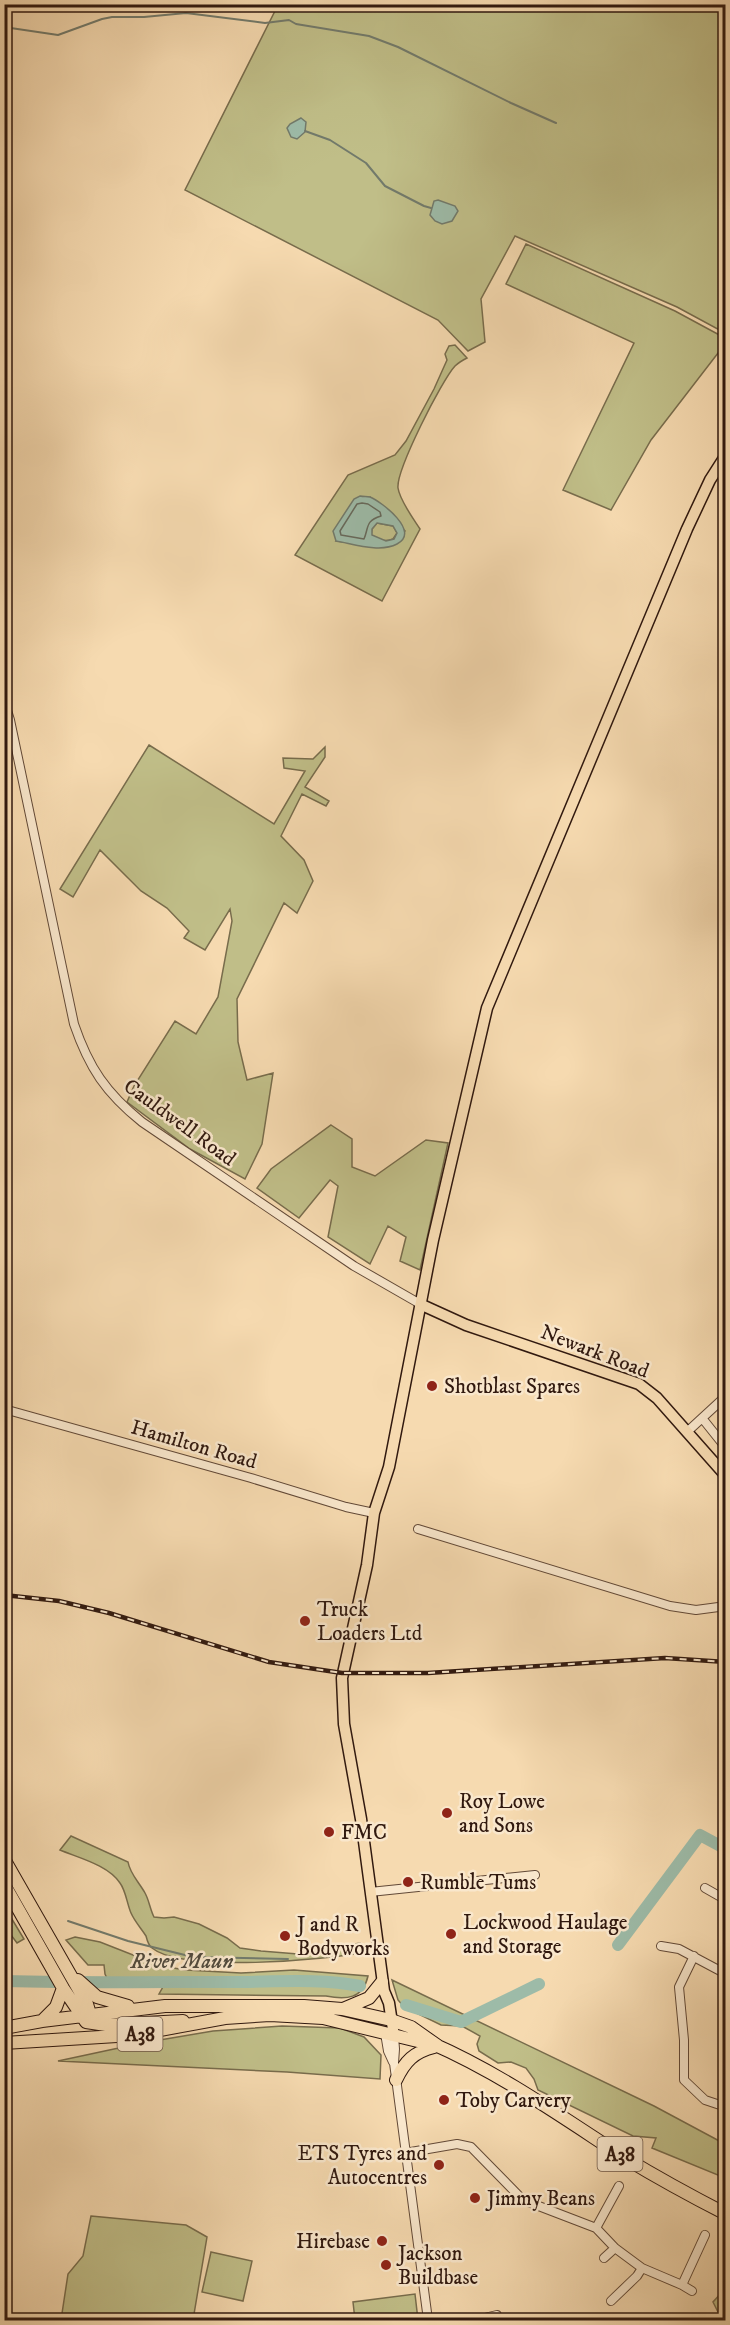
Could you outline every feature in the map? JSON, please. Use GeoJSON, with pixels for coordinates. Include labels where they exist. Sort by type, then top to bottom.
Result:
{"type":"FeatureCollection","features":[{"type":"Feature","properties":{"kind":"highway"},"geometry":{"type":"LineString","coordinates":[[4,1859],[69,1973],[86,1993],[106,2001],[141,2008]]}},
{"type":"Feature","properties":{"kind":"highway"},"geometry":{"type":"LineString","coordinates":[[4,1884],[64,1991],[86,2018],[106,2025],[159,2021],[208,2021]]}},
{"type":"Feature","properties":{"kind":"highway"},"geometry":{"type":"LineString","coordinates":[[342,2009],[369,1998],[383,1986]]}},
{"type":"Feature","properties":{"kind":"highway"},"geometry":{"type":"LineString","coordinates":[[42,2021],[56,2007],[64,1991]]}},
{"type":"Feature","properties":{"kind":"highway"},"geometry":{"type":"LineString","coordinates":[[70,2039],[83,2031],[86,2018],[86,1993]]}},
{"type":"Feature","properties":{"kind":"highway","name":"A38"},"geometry":{"type":"LineString","coordinates":[[4,2028],[42,2021],[86,2018],[141,2008],[265,2005],[342,2009],[388,2027]]}},
{"type":"Feature","properties":{"kind":"highway","name":"A38"},"geometry":{"type":"LineString","coordinates":[[4,2043],[133,2035],[242,2016],[296,2015],[388,2027],[411,2027],[438,2046],[518,2088],[680,2191],[726,2214]]}},
{"type":"Feature","properties":{"kind":"highway"},"geometry":{"type":"LineString","coordinates":[[396,2080],[409,2058],[423,2050],[438,2046]]}},
{"type":"Feature","properties":{"kind":"main road"},"geometry":{"type":"LineString","coordinates":[[388,2027],[389,2003],[383,1986],[361,1818],[344,1724],[342,1678],[367,1565],[374,1513],[389,1467],[433,1240],[487,1008],[687,528],[710,480],[726,455]]}},
{"type":"Feature","properties":{"kind":"main road","name":"Newark Road"},"geometry":{"type":"LineString","coordinates":[[422,1305],[466,1325],[639,1384],[657,1398],[726,1476]]}},
{"type":"Feature","properties":{"kind":"street","name":"Cauldwell Road"},"geometry":{"type":"LineString","coordinates":[[4,701],[10,720],[74,1024],[84,1053],[103,1085],[119,1103],[142,1122],[354,1266],[422,1305]]}},
{"type":"Feature","properties":{"kind":"street"},"geometry":{"type":"LineString","coordinates":[[688,1431],[726,1396]]}},
{"type":"Feature","properties":{"kind":"street","name":"Hamilton Road"},"geometry":{"type":"LineString","coordinates":[[4,1409],[346,1507],[374,1513]]}},
{"type":"Feature","properties":{"kind":"street"},"geometry":{"type":"LineString","coordinates":[[702,1418],[726,1448]]}},
{"type":"Feature","properties":{"kind":"street"},"geometry":{"type":"LineString","coordinates":[[418,1529],[670,1605],[696,1610],[726,1606]]}},
{"type":"Feature","properties":{"kind":"street"},"geometry":{"type":"LineString","coordinates":[[370,1892],[535,1875]]}},
{"type":"Feature","properties":{"kind":"street"},"geometry":{"type":"LineString","coordinates":[[717,1884],[708,1890],[726,1900]]}},
{"type":"Feature","properties":{"kind":"street"},"geometry":{"type":"LineString","coordinates":[[661,1946],[679,1948],[726,1974]]}},
{"type":"Feature","properties":{"kind":"street"},"geometry":{"type":"LineString","coordinates":[[694,1956],[679,1988],[684,2040],[684,2080],[705,2100],[726,2107]]}},
{"type":"Feature","properties":{"kind":"street"},"geometry":{"type":"LineString","coordinates":[[388,2027],[388,2051],[394,2063],[428,2320]]}},
{"type":"Feature","properties":{"kind":"street"},"geometry":{"type":"LineString","coordinates":[[405,2153],[457,2144],[471,2147],[523,2200],[596,2228],[615,2248],[642,2268],[682,2284],[692,2291]]}},
{"type":"Feature","properties":{"kind":"street"},"geometry":{"type":"LineString","coordinates":[[596,2228],[619,2186]]}},
{"type":"Feature","properties":{"kind":"street"},"geometry":{"type":"LineString","coordinates":[[682,2284],[705,2235]]}},
{"type":"Feature","properties":{"kind":"street"},"geometry":{"type":"LineString","coordinates":[[604,2258],[615,2248]]}},
{"type":"Feature","properties":{"kind":"street"},"geometry":{"type":"LineString","coordinates":[[611,2301],[637,2276],[642,2268]]}},
{"type":"Feature","properties":{"kind":"street"},"geometry":{"type":"LineString","coordinates":[[476,2320],[498,2318]]}},
{"type":"Feature","properties":{"kind":"shaded area"},"geometry":{"type":"Polygon","coordinates":[[[278,5],[725,5],[725,333],[677,307],[515,236],[481,299],[485,342],[468,351],[438,320],[185,190],[278,5]]]}},
{"type":"Feature","properties":{"kind":"shaded area"},"geometry":{"type":"Polygon","coordinates":[[[526,244],[675,311],[725,338],[725,344],[651,440],[611,510],[563,490],[634,343],[506,284],[526,244]]]}},
{"type":"Feature","properties":{"kind":"shaded area"},"geometry":{"type":"Polygon","coordinates":[[[455,345],[467,358],[455,366],[440,388],[404,463],[399,478],[399,493],[420,529],[382,601],[295,555],[348,475],[395,455],[406,441],[434,389],[447,360],[445,354],[449,346],[455,345]],[[370,497],[336,541],[386,547],[405,531],[370,497]]]}},
{"type":"Feature","properties":{"kind":"shaded area"},"geometry":{"type":"Polygon","coordinates":[[[377,523],[393,526],[397,533],[393,539],[382,540],[371,535],[377,523]]]}},
{"type":"Feature","properties":{"kind":"shaded area"},"geometry":{"type":"Polygon","coordinates":[[[149,745],[274,824],[305,771],[284,768],[283,758],[313,759],[325,747],[325,757],[305,787],[329,801],[326,806],[302,794],[281,836],[304,860],[313,881],[297,913],[284,903],[237,999],[238,1042],[247,1080],[273,1073],[262,1144],[245,1179],[190,1149],[127,1102],[134,1086],[175,1021],[196,1034],[218,997],[232,921],[230,909],[205,950],[184,938],[189,931],[167,908],[141,891],[100,850],[73,897],[60,889],[149,745]]]}},
{"type":"Feature","properties":{"kind":"shaded area"},"geometry":{"type":"Polygon","coordinates":[[[331,1125],[352,1139],[352,1167],[375,1176],[426,1140],[448,1143],[420,1270],[400,1261],[406,1237],[388,1226],[370,1264],[328,1237],[338,1186],[330,1180],[299,1218],[257,1188],[271,1169],[331,1125]]]}},
{"type":"Feature","properties":{"kind":"shaded area"},"geometry":{"type":"Polygon","coordinates":[[[71,1836],[128,1862],[154,1917],[174,1917],[199,1924],[227,1938],[240,1948],[298,1954],[360,1943],[366,1952],[289,1961],[256,1962],[193,1960],[168,1956],[150,1946],[131,1913],[122,1886],[115,1877],[93,1863],[60,1850],[71,1836]]]}},
{"type":"Feature","properties":{"kind":"shaded area"},"geometry":{"type":"Polygon","coordinates":[[[4,1906],[24,1939],[17,1943],[5,1927],[4,1906]]]}},
{"type":"Feature","properties":{"kind":"shaded area"},"geometry":{"type":"Polygon","coordinates":[[[75,1937],[100,1942],[161,1966],[186,1970],[241,1973],[294,1970],[368,1976],[366,1984],[358,1993],[340,1998],[159,1994],[164,1985],[111,1987],[104,1965],[88,1965],[66,1940],[75,1937]]]}},
{"type":"Feature","properties":{"kind":"shaded area"},"geometry":{"type":"Polygon","coordinates":[[[392,1980],[654,2106],[725,2144],[725,2178],[652,2148],[656,2138],[633,2136],[538,2090],[526,2068],[511,2062],[498,2063],[479,2051],[477,2044],[480,2036],[462,2026],[441,2025],[404,2007],[398,2000],[392,1980]]]}},
{"type":"Feature","properties":{"kind":"shaded area"},"geometry":{"type":"Polygon","coordinates":[[[282,2026],[340,2028],[364,2037],[381,2055],[380,2079],[58,2061],[213,2031],[282,2026]]]}},
{"type":"Feature","properties":{"kind":"shaded area"},"geometry":{"type":"Polygon","coordinates":[[[91,2216],[186,2225],[207,2237],[193,2320],[61,2320],[68,2274],[83,2256],[91,2216]]]}},
{"type":"Feature","properties":{"kind":"shaded area"},"geometry":{"type":"Polygon","coordinates":[[[211,2252],[252,2261],[243,2301],[202,2292],[211,2252]]]}},
{"type":"Feature","properties":{"kind":"shaded area"},"geometry":{"type":"Polygon","coordinates":[[[725,2289],[725,2320],[722,2320],[713,2302],[725,2289]]]}},
{"type":"Feature","properties":{"kind":"shaded area"},"geometry":{"type":"Polygon","coordinates":[[[415,2294],[418,2320],[355,2320],[353,2302],[415,2294]]]}},
{"type":"Feature","properties":{"kind":"water"},"geometry":{"type":"Polygon","coordinates":[[[301,118],[306,122],[305,132],[297,139],[291,137],[287,128],[301,118]]]}},
{"type":"Feature","properties":{"kind":"water"},"geometry":{"type":"Polygon","coordinates":[[[438,200],[455,206],[458,211],[452,221],[442,224],[430,215],[434,201],[438,200]]]}},
{"type":"Feature","properties":{"kind":"water"},"geometry":{"type":"Polygon","coordinates":[[[360,496],[369,497],[383,505],[402,525],[405,532],[403,539],[397,544],[383,548],[336,541],[333,531],[354,499],[360,496]],[[377,523],[372,529],[372,535],[386,541],[394,539],[397,533],[393,526],[377,523]]]}},
{"type":"Feature","properties":{"kind":"waterway"},"geometry":{"type":"LineString","coordinates":[[4,27],[58,35],[112,17],[186,13],[265,23],[289,20],[296,24],[369,36],[398,47],[556,123]]}},
{"type":"Feature","properties":{"kind":"waterway"},"geometry":{"type":"LineString","coordinates":[[305,131],[330,140],[366,163],[385,186],[431,208]]}},
{"type":"Feature","properties":{"kind":"waterway","name":"River Maun"},"geometry":{"type":"LineString","coordinates":[[618,1945],[700,1835],[726,1849]]}},
{"type":"Feature","properties":{"kind":"waterway"},"geometry":{"type":"LineString","coordinates":[[68,1921],[128,1941],[193,1957],[288,1959]]}},
{"type":"Feature","properties":{"kind":"waterway","name":"River Maun"},"geometry":{"type":"LineString","coordinates":[[4,1981],[313,1981],[360,1986]]}},
{"type":"Feature","properties":{"kind":"waterway","name":"River Maun"},"geometry":{"type":"LineString","coordinates":[[406,2005],[461,2022],[539,1984]]}},
{"type":"Feature","properties":{"kind":"railway"},"geometry":{"type":"LineString","coordinates":[[4,1595],[59,1601],[109,1613],[269,1662],[342,1673],[428,1673],[665,1658],[726,1662]]}},
{"type":"Feature","properties":{"kind":"place","name":"Shotblast Spares"},"geometry":{"type":"Point","coordinates":[432,1386]}},
{"type":"Feature","properties":{"kind":"place","name":"Truck Loaders Ltd"},"geometry":{"type":"Point","coordinates":[305,1621]}},
{"type":"Feature","properties":{"kind":"place","name":"Roy Lowe and Sons"},"geometry":{"type":"Point","coordinates":[447,1813]}},
{"type":"Feature","properties":{"kind":"place","name":"FMC"},"geometry":{"type":"Point","coordinates":[329,1832]}},
{"type":"Feature","properties":{"kind":"place","name":"Rumble Tums"},"geometry":{"type":"Point","coordinates":[408,1882]}},
{"type":"Feature","properties":{"kind":"place","name":"Lockwood Haulage and Storage"},"geometry":{"type":"Point","coordinates":[451,1934]}},
{"type":"Feature","properties":{"kind":"place","name":"J and R Bodyworks"},"geometry":{"type":"Point","coordinates":[285,1936]}},
{"type":"Feature","properties":{"kind":"place","name":"Toby Carvery"},"geometry":{"type":"Point","coordinates":[444,2100]}},
{"type":"Feature","properties":{"kind":"place","name":"ETS Tyres and Autocentres"},"geometry":{"type":"Point","coordinates":[439,2165]}},
{"type":"Feature","properties":{"kind":"place","name":"Jimmy Beans"},"geometry":{"type":"Point","coordinates":[475,2198]}},
{"type":"Feature","properties":{"kind":"place","name":"Hirebase"},"geometry":{"type":"Point","coordinates":[382,2241]}},
{"type":"Feature","properties":{"kind":"place","name":"Jackson Buildbase"},"geometry":{"type":"Point","coordinates":[386,2265]}}]}
